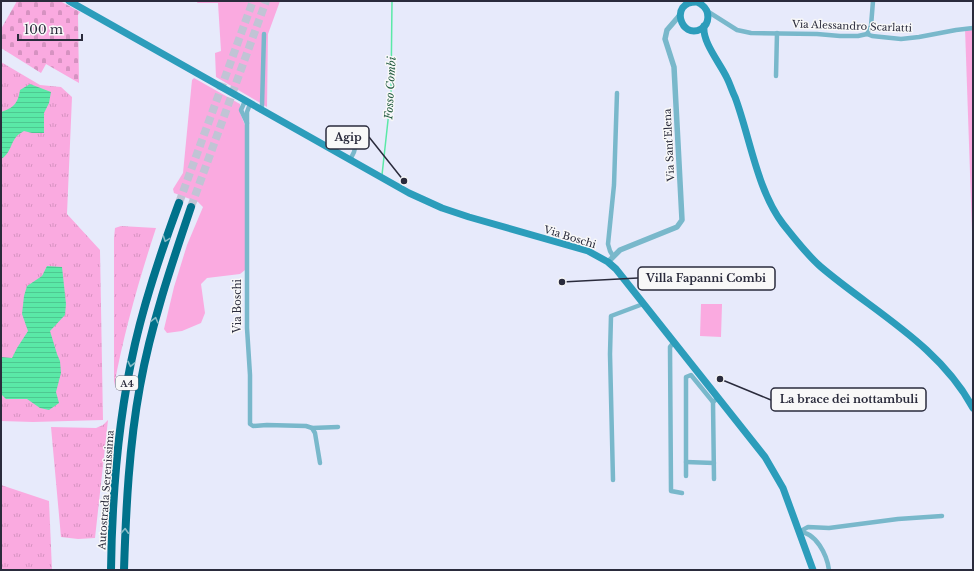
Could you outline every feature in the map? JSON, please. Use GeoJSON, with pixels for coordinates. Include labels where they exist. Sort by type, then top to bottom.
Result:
{"type":"FeatureCollection","features":[{"type":"Feature","properties":{"kind":"highway","name":"Autostrada Serenissima"},"geometry":{"type":"LineString","coordinates":[[111,570],[116,464],[128,379],[146,302],[179,203]]}},
{"type":"Feature","properties":{"kind":"highway","name":"A4"},"geometry":{"type":"LineString","coordinates":[[124,570],[129,470],[140,385],[159,306],[191,207]]}},
{"type":"Feature","properties":{"kind":"main road","name":"Via Boschi"},"geometry":{"type":"LineString","coordinates":[[69,1],[409,193],[442,208],[586,250],[608,262],[616,269],[674,342],[715,400],[757,446],[773,469],[783,488],[813,570]]}},
{"type":"Feature","properties":{"kind":"main road"},"geometry":{"type":"LineString","coordinates":[[682,1],[681,12],[683,26],[698,34],[710,48]]}},
{"type":"Feature","properties":{"kind":"main road"},"geometry":{"type":"LineString","coordinates":[[681,12],[688,3],[695,2],[704,6],[707,11],[708,17],[704,32],[710,48],[727,78],[740,112],[758,169],[770,200],[782,222],[798,243],[821,266],[912,336],[938,361],[958,384],[973,408]]}},
{"type":"Feature","properties":{"kind":"main road"},"geometry":{"type":"LineString","coordinates":[[693,30],[700,29],[706,24]]}},
{"type":"Feature","properties":{"kind":"street"},"geometry":{"type":"LineString","coordinates":[[867,34],[871,26],[873,1]]}},
{"type":"Feature","properties":{"kind":"street","name":"Via Alessandro Scarlatti"},"geometry":{"type":"LineString","coordinates":[[707,11],[737,30],[751,33],[840,36],[858,36],[867,34],[872,36],[902,39],[973,28]]}},
{"type":"Feature","properties":{"kind":"street"},"geometry":{"type":"LineString","coordinates":[[670,26],[681,12]]}},
{"type":"Feature","properties":{"kind":"street"},"geometry":{"type":"LineString","coordinates":[[706,24],[713,19],[721,20]]}},
{"type":"Feature","properties":{"kind":"street"},"geometry":{"type":"LineString","coordinates":[[670,26],[677,24],[683,26]]}},
{"type":"Feature","properties":{"kind":"street","name":"Via Sant'Elena"},"geometry":{"type":"LineString","coordinates":[[613,256],[620,250],[677,226],[682,220],[674,67],[665,39],[666,31],[670,26]]}},
{"type":"Feature","properties":{"kind":"street"},"geometry":{"type":"LineString","coordinates":[[776,76],[777,33]]}},
{"type":"Feature","properties":{"kind":"street"},"geometry":{"type":"LineString","coordinates":[[260,110],[262,106],[264,34]]}},
{"type":"Feature","properties":{"kind":"street","name":"Via Boschi"},"geometry":{"type":"LineString","coordinates":[[613,256],[608,244],[614,185],[617,93]]}},
{"type":"Feature","properties":{"kind":"street","name":"Via Boschi"},"geometry":{"type":"LineString","coordinates":[[248,103],[246,321],[250,375],[250,424],[253,426],[306,426],[312,428],[338,427]]}},
{"type":"Feature","properties":{"kind":"street"},"geometry":{"type":"LineString","coordinates":[[350,160],[356,144]]}},
{"type":"Feature","properties":{"kind":"street"},"geometry":{"type":"LineString","coordinates":[[608,262],[613,256]]}},
{"type":"Feature","properties":{"kind":"street"},"geometry":{"type":"LineString","coordinates":[[613,480],[610,354],[611,316],[643,304]]}},
{"type":"Feature","properties":{"kind":"street"},"geometry":{"type":"LineString","coordinates":[[674,342],[670,347],[671,491],[682,493]]}},
{"type":"Feature","properties":{"kind":"street","name":"Via Boschi"},"geometry":{"type":"LineString","coordinates":[[686,476],[686,377],[691,375],[715,400]]}},
{"type":"Feature","properties":{"kind":"street"},"geometry":{"type":"LineString","coordinates":[[714,479],[715,400]]}},
{"type":"Feature","properties":{"kind":"street"},"geometry":{"type":"LineString","coordinates":[[312,428],[320,463]]}},
{"type":"Feature","properties":{"kind":"street"},"geometry":{"type":"LineString","coordinates":[[686,462],[714,463]]}},
{"type":"Feature","properties":{"kind":"street"},"geometry":{"type":"LineString","coordinates":[[799,532],[808,527],[829,528],[898,519],[942,516]]}},
{"type":"Feature","properties":{"kind":"street"},"geometry":{"type":"LineString","coordinates":[[799,532],[805,532],[810,535],[818,545],[825,554],[829,570]]}},
{"type":"Feature","properties":{"kind":"green space"},"geometry":{"type":"Polygon","coordinates":[[[17,1],[60,1],[80,12],[78,15],[79,83],[46,64],[41,73],[1,48],[1,29],[17,1]]]}},
{"type":"Feature","properties":{"kind":"green space"},"geometry":{"type":"Polygon","coordinates":[[[198,1],[280,1],[268,34],[267,107],[216,77],[215,53],[221,51],[218,3],[197,3],[198,1]]]}},
{"type":"Feature","properties":{"kind":"green space"},"geometry":{"type":"Polygon","coordinates":[[[965,28],[973,28],[973,260],[965,28]]]}},
{"type":"Feature","properties":{"kind":"green space"},"geometry":{"type":"Polygon","coordinates":[[[1,62],[40,85],[61,87],[72,97],[67,214],[100,250],[103,420],[33,422],[1,421],[1,62]]]}},
{"type":"Feature","properties":{"kind":"green space"},"geometry":{"type":"Polygon","coordinates":[[[194,78],[240,104],[240,113],[245,125],[245,270],[240,274],[207,278],[201,284],[205,313],[201,323],[182,331],[167,333],[164,329],[174,287],[187,245],[203,207],[198,202],[174,193],[173,189],[183,173],[192,80],[194,78]]]}},
{"type":"Feature","properties":{"kind":"green space"},"geometry":{"type":"Polygon","coordinates":[[[121,226],[156,228],[132,306],[114,386],[114,238],[115,228],[121,226]]]}},
{"type":"Feature","properties":{"kind":"green space"},"geometry":{"type":"Polygon","coordinates":[[[701,304],[722,304],[721,337],[700,336],[701,304]]]}},
{"type":"Feature","properties":{"kind":"green space"},"geometry":{"type":"Polygon","coordinates":[[[108,420],[95,538],[78,539],[61,537],[51,427],[96,428],[103,425],[108,420]]]}},
{"type":"Feature","properties":{"kind":"green space"},"geometry":{"type":"Polygon","coordinates":[[[1,485],[49,501],[52,570],[1,570],[1,485]]]}},
{"type":"Feature","properties":{"kind":"shaded area"},"geometry":{"type":"Polygon","coordinates":[[[30,84],[51,92],[49,103],[44,113],[44,133],[24,131],[17,136],[8,152],[1,159],[1,112],[14,105],[18,99],[20,90],[30,84]]]}},
{"type":"Feature","properties":{"kind":"shaded area"},"geometry":{"type":"Polygon","coordinates":[[[47,266],[62,267],[66,304],[65,315],[50,331],[60,361],[61,373],[56,392],[59,403],[49,410],[40,408],[27,399],[6,399],[1,394],[1,357],[12,358],[28,331],[22,314],[24,296],[27,286],[42,276],[47,266]]]}},
{"type":"Feature","properties":{"kind":"waterway","name":"Fosso Combi"},"geometry":{"type":"LineString","coordinates":[[382,175],[391,93],[392,1]]}},
{"type":"Feature","properties":{"kind":"tunnel"},"geometry":{"type":"LineString","coordinates":[[179,203],[253,1]]}},
{"type":"Feature","properties":{"kind":"tunnel"},"geometry":{"type":"LineString","coordinates":[[191,207],[266,1]]}},
{"type":"Feature","properties":{"kind":"place","name":"Agip"},"geometry":{"type":"Point","coordinates":[404,181]}},
{"type":"Feature","properties":{"kind":"place","name":"Villa Fapanni Combi"},"geometry":{"type":"Point","coordinates":[562,282]}},
{"type":"Feature","properties":{"kind":"place","name":"La brace dei nottambuli"},"geometry":{"type":"Point","coordinates":[720,379]}}]}
